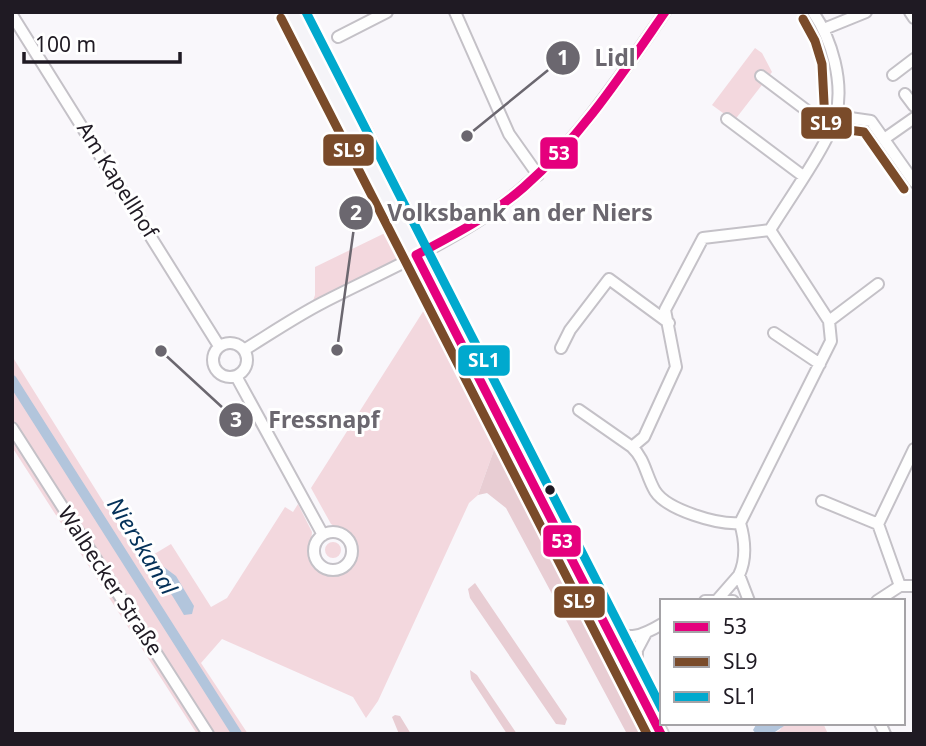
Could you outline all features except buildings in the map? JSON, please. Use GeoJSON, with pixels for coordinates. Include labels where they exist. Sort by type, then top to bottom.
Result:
{"type":"FeatureCollection","features":[{"type":"Feature","properties":{"kind":"main road"},"geometry":{"type":"LineString","coordinates":[[292,12],[661,734]]}},
{"type":"Feature","properties":{"kind":"street"},"geometry":{"type":"LineString","coordinates":[[338,37],[387,12]]}},
{"type":"Feature","properties":{"kind":"street"},"geometry":{"type":"LineString","coordinates":[[455,12],[509,134],[538,175]]}},
{"type":"Feature","properties":{"kind":"street"},"geometry":{"type":"LineString","coordinates":[[244,350],[320,304],[416,255],[496,209],[538,175],[570,139],[665,12]]}},
{"type":"Feature","properties":{"kind":"street"},"geometry":{"type":"LineString","coordinates":[[770,230],[836,116],[837,73],[824,29],[813,12]]}},
{"type":"Feature","properties":{"kind":"street"},"geometry":{"type":"LineString","coordinates":[[824,29],[866,12]]}},
{"type":"Feature","properties":{"kind":"street"},"geometry":{"type":"LineString","coordinates":[[910,12],[914,18]]}},
{"type":"Feature","properties":{"kind":"street","name":"Am Kapellhof"},"geometry":{"type":"LineString","coordinates":[[12,15],[219,346],[213,356],[214,368],[223,376],[236,376],[323,535]]}},
{"type":"Feature","properties":{"kind":"street"},"geometry":{"type":"LineString","coordinates":[[894,75],[914,59]]}},
{"type":"Feature","properties":{"kind":"street"},"geometry":{"type":"LineString","coordinates":[[761,76],[830,128]]}},
{"type":"Feature","properties":{"kind":"street"},"geometry":{"type":"LineString","coordinates":[[905,94],[914,106]]}},
{"type":"Feature","properties":{"kind":"street"},"geometry":{"type":"LineString","coordinates":[[836,116],[871,121],[914,182]]}},
{"type":"Feature","properties":{"kind":"street"},"geometry":{"type":"LineString","coordinates":[[884,139],[914,118]]}},
{"type":"Feature","properties":{"kind":"street"},"geometry":{"type":"LineString","coordinates":[[727,119],[803,176]]}},
{"type":"Feature","properties":{"kind":"street"},"geometry":{"type":"LineString","coordinates":[[718,599],[743,567],[745,540],[740,523],[754,489],[831,341],[829,321],[770,230]]}},
{"type":"Feature","properties":{"kind":"street"},"geometry":{"type":"LineString","coordinates":[[632,447],[644,438],[676,367],[665,310],[704,238],[770,230]]}},
{"type":"Feature","properties":{"kind":"street"},"geometry":{"type":"LineString","coordinates":[[561,348],[570,330],[610,279],[668,323]]}},
{"type":"Feature","properties":{"kind":"street"},"geometry":{"type":"LineString","coordinates":[[829,321],[878,284]]}},
{"type":"Feature","properties":{"kind":"street"},"geometry":{"type":"LineString","coordinates":[[774,333],[820,364]]}},
{"type":"Feature","properties":{"kind":"street"},"geometry":{"type":"LineString","coordinates":[[219,346],[233,342],[244,350],[247,362],[236,376]]}},
{"type":"Feature","properties":{"kind":"street"},"geometry":{"type":"LineString","coordinates":[[579,410],[640,454],[661,500],[699,518],[726,524],[740,523]]}},
{"type":"Feature","properties":{"kind":"street","name":"Walbecker Straße"},"geometry":{"type":"LineString","coordinates":[[12,428],[208,734]]}},
{"type":"Feature","properties":{"kind":"street"},"geometry":{"type":"LineString","coordinates":[[900,586],[878,524],[914,449]]}},
{"type":"Feature","properties":{"kind":"street"},"geometry":{"type":"LineString","coordinates":[[822,501],[878,524]]}},
{"type":"Feature","properties":{"kind":"street"},"geometry":{"type":"LineString","coordinates":[[739,575],[748,599]]}},
{"type":"Feature","properties":{"kind":"street"},"geometry":{"type":"LineString","coordinates":[[880,599],[900,586],[914,586]]}},
{"type":"Feature","properties":{"kind":"street"},"geometry":{"type":"LineString","coordinates":[[607,628],[624,637],[646,633],[660,625]]}},
{"type":"Feature","properties":{"kind":"street"},"geometry":{"type":"LineString","coordinates":[[636,684],[637,650],[646,633]]}},
{"type":"Feature","properties":{"kind":"shaded area"},"geometry":{"type":"Polygon","coordinates":[[[300,12],[308,12],[360,114],[365,112],[425,230],[412,223],[300,12]]]}},
{"type":"Feature","properties":{"kind":"shaded area"},"geometry":{"type":"Polygon","coordinates":[[[755,48],[762,53],[772,72],[734,121],[712,105],[755,48]]]}},
{"type":"Feature","properties":{"kind":"shaded area"},"geometry":{"type":"Polygon","coordinates":[[[385,233],[401,263],[310,310],[315,295],[315,267],[385,233]]]}},
{"type":"Feature","properties":{"kind":"shaded area"},"geometry":{"type":"Polygon","coordinates":[[[424,310],[495,447],[478,495],[469,503],[378,701],[366,718],[353,697],[222,639],[201,663],[248,734],[215,734],[12,418],[12,356],[141,562],[171,544],[211,607],[227,598],[285,507],[293,512],[298,504],[312,532],[310,555],[317,568],[335,575],[353,565],[358,552],[354,538],[331,524],[311,488],[424,310]]]}},
{"type":"Feature","properties":{"kind":"shaded area"},"geometry":{"type":"Polygon","coordinates":[[[12,438],[202,734],[197,734],[12,447],[12,438]]]}},
{"type":"Feature","properties":{"kind":"shaded area"},"geometry":{"type":"Polygon","coordinates":[[[495,447],[643,734],[627,734],[506,508],[487,493],[478,495],[495,447]]]}},
{"type":"Feature","properties":{"kind":"shaded area"},"geometry":{"type":"Polygon","coordinates":[[[333,542],[339,544],[339,556],[333,558],[327,556],[325,550],[327,544],[333,542]]]}},
{"type":"Feature","properties":{"kind":"shaded area"},"geometry":{"type":"Polygon","coordinates":[[[475,583],[567,719],[565,725],[556,724],[470,598],[468,589],[475,583]]]}},
{"type":"Feature","properties":{"kind":"shaded area"},"geometry":{"type":"Polygon","coordinates":[[[470,670],[477,675],[517,734],[507,734],[471,679],[470,670]]]}},
{"type":"Feature","properties":{"kind":"shaded area"},"geometry":{"type":"Polygon","coordinates":[[[400,716],[411,734],[399,734],[392,717],[400,716]]]}},
{"type":"Feature","properties":{"kind":"shaded area"},"geometry":{"type":"Polygon","coordinates":[[[783,725],[824,725],[828,734],[772,734],[783,725]]]}},
{"type":"Feature","properties":{"kind":"water"},"geometry":{"type":"Polygon","coordinates":[[[164,567],[176,576],[194,606],[192,614],[184,615],[160,571],[164,567]]]}},
{"type":"Feature","properties":{"kind":"water"},"geometry":{"type":"Polygon","coordinates":[[[756,725],[784,725],[772,734],[756,734],[753,730],[756,725]]]}},
{"type":"Feature","properties":{"kind":"waterway","name":"Nierskanal"},"geometry":{"type":"LineString","coordinates":[[12,380],[237,734]]}},
{"type":"Feature","properties":{"kind":"transit line","name":"SL1"},"geometry":{"type":"LineString","coordinates":[[306,12],[660,705]]}},
{"type":"Feature","properties":{"kind":"transit line","name":"53"},"geometry":{"type":"LineString","coordinates":[[416,255],[486,216],[545,168],[600,104],[665,12]]}},
{"type":"Feature","properties":{"kind":"transit line","name":"SL9"},"geometry":{"type":"LineString","coordinates":[[281,18],[647,734]]}},
{"type":"Feature","properties":{"kind":"transit line","name":"SL9"},"geometry":{"type":"LineString","coordinates":[[803,19],[815,41],[822,64],[825,122],[833,128],[864,132],[904,189]]}},
{"type":"Feature","properties":{"kind":"transit line","name":"53"},"geometry":{"type":"LineString","coordinates":[[416,255],[661,734]]}},
{"type":"Feature","properties":{"kind":"place","name":"Lidl"},"geometry":{"type":"Point","coordinates":[467,136]}},
{"type":"Feature","properties":{"kind":"place","name":"Volksbank an der Niers"},"geometry":{"type":"Point","coordinates":[337,350]}},
{"type":"Feature","properties":{"kind":"place","name":"Fressnapf"},"geometry":{"type":"Point","coordinates":[161,351]}}]}
